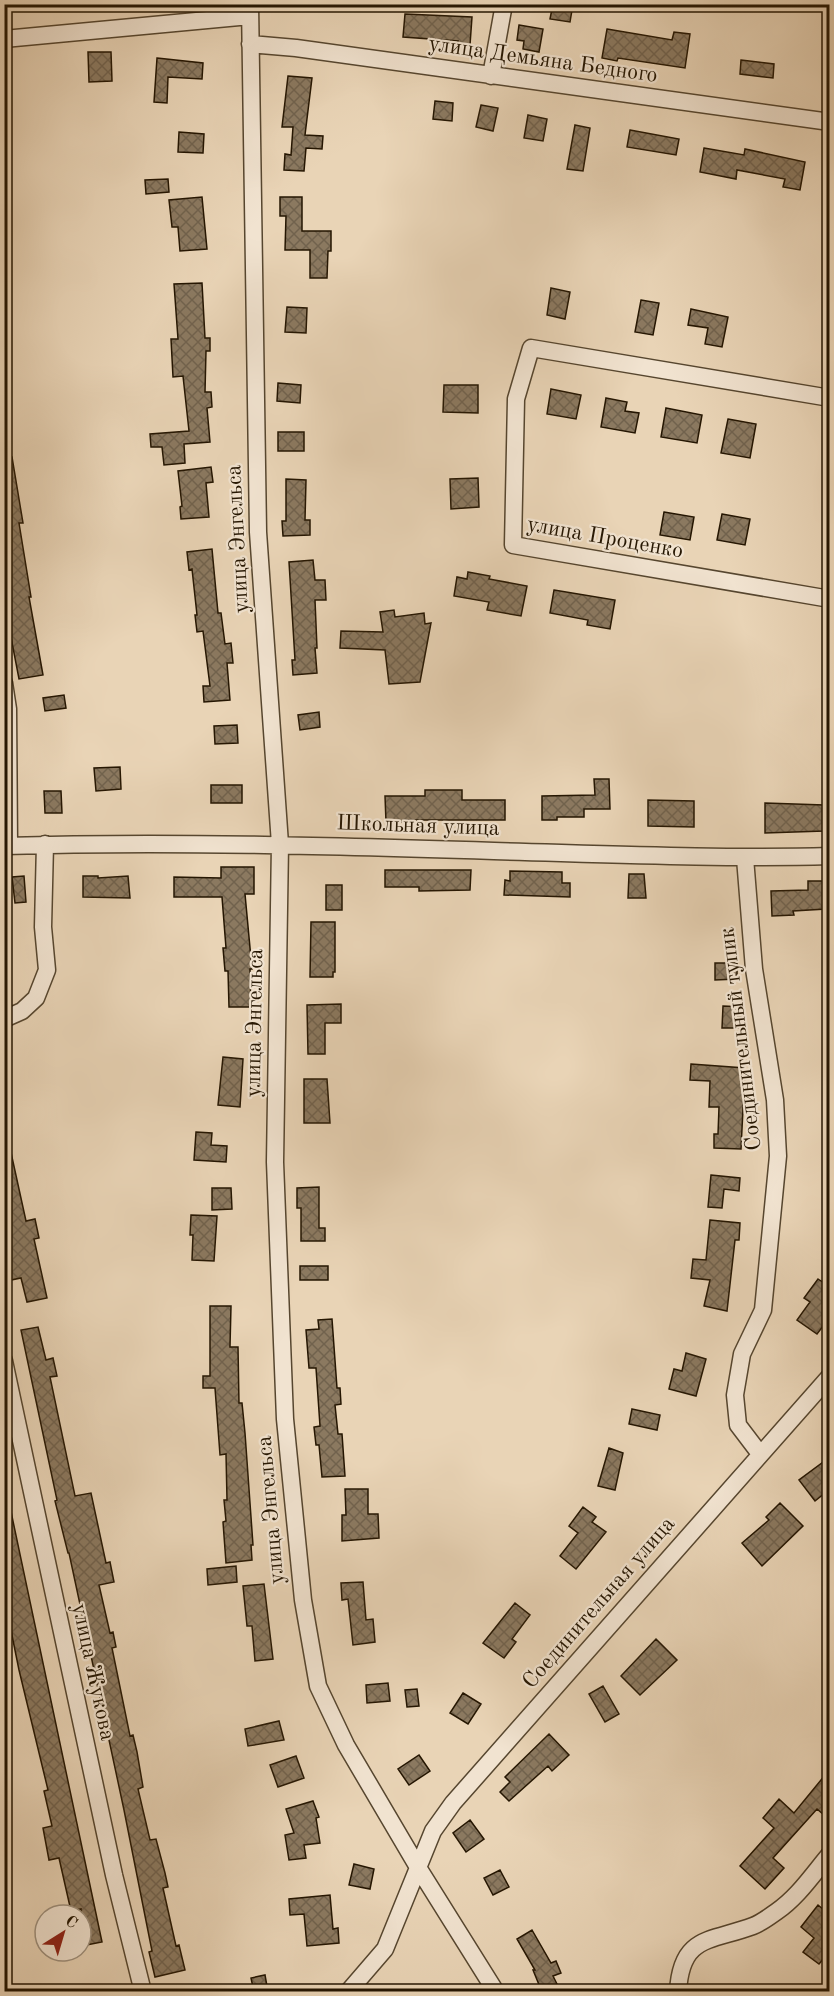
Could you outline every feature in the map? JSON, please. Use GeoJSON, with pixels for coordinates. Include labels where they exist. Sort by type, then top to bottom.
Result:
{"type":"FeatureCollection","features":[{"type":"Feature","properties":{"kind":"street"},"geometry":{"type":"LineString","coordinates":[[491,76],[504,4]]}},
{"type":"Feature","properties":{"kind":"street"},"geometry":{"type":"LineString","coordinates":[[4,39],[250,10]]}},
{"type":"Feature","properties":{"kind":"street","name":"улица Энгельса"},"geometry":{"type":"LineString","coordinates":[[250,10],[258,532],[280,844],[275,1162],[285,1419],[303,1600],[318,1686],[346,1745],[419,1869],[496,1992]]}},
{"type":"Feature","properties":{"kind":"street","name":"улица Демьяна Бедного"},"geometry":{"type":"LineString","coordinates":[[250,44],[296,48],[830,122]]}},
{"type":"Feature","properties":{"kind":"street","name":"улица Проценко"},"geometry":{"type":"LineString","coordinates":[[830,398],[531,348],[516,399],[513,545],[830,599]]}},
{"type":"Feature","properties":{"kind":"street"},"geometry":{"type":"LineString","coordinates":[[4,682],[7,845]]}},
{"type":"Feature","properties":{"kind":"street"},"geometry":{"type":"LineString","coordinates":[[4,1020],[22,1011],[36,998],[47,970],[43,927],[45,844]]}},
{"type":"Feature","properties":{"kind":"street","name":"Школьная улица"},"geometry":{"type":"LineString","coordinates":[[7,845],[280,844],[745,858],[830,856]]}},
{"type":"Feature","properties":{"kind":"street","name":"Соединительный тупик"},"geometry":{"type":"LineString","coordinates":[[745,858],[754,969],[775,1100],[778,1156],[763,1310],[742,1354],[735,1395],[738,1425],[760,1454]]}},
{"type":"Feature","properties":{"kind":"street","name":"улица Жукова"},"geometry":{"type":"LineString","coordinates":[[4,1361],[114,1875],[143,1992]]}},
{"type":"Feature","properties":{"kind":"street","name":"Соединительная улица"},"geometry":{"type":"LineString","coordinates":[[348,1992],[385,1949],[433,1831],[453,1803],[830,1376]]}},
{"type":"Feature","properties":{"kind":"street"},"geometry":{"type":"LineString","coordinates":[[678,1992],[679,1974],[688,1952],[705,1940],[755,1926],[798,1893],[830,1854]]}},
{"type":"Feature","properties":{"kind":"building"},"geometry":{"type":"Polygon","coordinates":[[[553,4],[573,4],[570,22],[550,19],[553,4]]]}},
{"type":"Feature","properties":{"kind":"building"},"geometry":{"type":"Polygon","coordinates":[[[405,14],[472,17],[470,45],[457,44],[458,41],[403,37],[405,14]]]}},
{"type":"Feature","properties":{"kind":"building"},"geometry":{"type":"Polygon","coordinates":[[[519,25],[543,29],[539,52],[523,49],[524,41],[517,40],[519,25]]]}},
{"type":"Feature","properties":{"kind":"building"},"geometry":{"type":"Polygon","coordinates":[[[607,29],[672,40],[674,32],[690,34],[685,68],[618,58],[617,61],[602,58],[607,29]]]}},
{"type":"Feature","properties":{"kind":"building"},"geometry":{"type":"Polygon","coordinates":[[[88,52],[111,52],[112,81],[89,82],[88,52]]]}},
{"type":"Feature","properties":{"kind":"building"},"geometry":{"type":"Polygon","coordinates":[[[157,58],[203,63],[202,79],[168,77],[167,103],[154,102],[157,58]]]}},
{"type":"Feature","properties":{"kind":"building"},"geometry":{"type":"Polygon","coordinates":[[[741,60],[774,64],[773,78],[740,74],[741,60]]]}},
{"type":"Feature","properties":{"kind":"building"},"geometry":{"type":"Polygon","coordinates":[[[288,76],[312,78],[305,135],[323,136],[322,149],[306,148],[304,171],[284,170],[285,154],[291,155],[293,127],[282,127],[288,76]]]}},
{"type":"Feature","properties":{"kind":"building"},"geometry":{"type":"Polygon","coordinates":[[[435,101],[453,103],[452,121],[433,119],[435,101]]]}},
{"type":"Feature","properties":{"kind":"building"},"geometry":{"type":"Polygon","coordinates":[[[481,105],[498,108],[493,131],[476,127],[481,105]]]}},
{"type":"Feature","properties":{"kind":"building"},"geometry":{"type":"Polygon","coordinates":[[[528,115],[547,119],[543,141],[524,138],[528,115]]]}},
{"type":"Feature","properties":{"kind":"building"},"geometry":{"type":"Polygon","coordinates":[[[575,125],[590,128],[583,171],[567,169],[575,125]]]}},
{"type":"Feature","properties":{"kind":"building"},"geometry":{"type":"Polygon","coordinates":[[[630,130],[679,139],[676,155],[627,147],[630,130]]]}},
{"type":"Feature","properties":{"kind":"building"},"geometry":{"type":"Polygon","coordinates":[[[179,132],[204,134],[203,153],[178,152],[179,132]]]}},
{"type":"Feature","properties":{"kind":"building"},"geometry":{"type":"Polygon","coordinates":[[[704,148],[744,155],[745,149],[805,162],[800,190],[783,187],[785,179],[737,170],[736,179],[700,172],[704,148]]]}},
{"type":"Feature","properties":{"kind":"building"},"geometry":{"type":"Polygon","coordinates":[[[168,179],[169,192],[146,194],[145,180],[168,179]]]}},
{"type":"Feature","properties":{"kind":"building"},"geometry":{"type":"Polygon","coordinates":[[[202,197],[207,249],[180,251],[178,227],[172,227],[169,200],[202,197]]]}},
{"type":"Feature","properties":{"kind":"building"},"geometry":{"type":"Polygon","coordinates":[[[280,197],[302,197],[302,231],[331,231],[327,278],[310,278],[310,250],[285,250],[286,216],[280,216],[280,197]]]}},
{"type":"Feature","properties":{"kind":"building"},"geometry":{"type":"Polygon","coordinates":[[[202,283],[205,338],[210,338],[210,351],[206,351],[205,392],[211,392],[212,407],[207,408],[210,442],[184,444],[185,463],[164,465],[162,447],[151,447],[150,434],[189,431],[183,376],[173,377],[171,339],[178,339],[174,284],[202,283]]]}},
{"type":"Feature","properties":{"kind":"building"},"geometry":{"type":"Polygon","coordinates":[[[551,288],[570,292],[565,319],[547,315],[551,288]]]}},
{"type":"Feature","properties":{"kind":"building"},"geometry":{"type":"Polygon","coordinates":[[[641,300],[659,303],[653,335],[635,332],[641,300]]]}},
{"type":"Feature","properties":{"kind":"building"},"geometry":{"type":"Polygon","coordinates":[[[287,307],[307,308],[306,333],[285,332],[287,307]]]}},
{"type":"Feature","properties":{"kind":"building"},"geometry":{"type":"Polygon","coordinates":[[[691,309],[728,317],[722,347],[705,344],[708,328],[688,325],[691,309]]]}},
{"type":"Feature","properties":{"kind":"building"},"geometry":{"type":"Polygon","coordinates":[[[278,383],[301,385],[300,403],[277,401],[278,383]]]}},
{"type":"Feature","properties":{"kind":"building"},"geometry":{"type":"Polygon","coordinates":[[[444,385],[478,385],[478,413],[443,412],[444,385]]]}},
{"type":"Feature","properties":{"kind":"building"},"geometry":{"type":"Polygon","coordinates":[[[551,389],[581,395],[576,419],[547,414],[551,389]]]}},
{"type":"Feature","properties":{"kind":"building"},"geometry":{"type":"Polygon","coordinates":[[[606,398],[627,402],[625,411],[639,413],[635,433],[601,427],[606,398]]]}},
{"type":"Feature","properties":{"kind":"building"},"geometry":{"type":"Polygon","coordinates":[[[666,408],[702,415],[697,443],[661,437],[666,408]]]}},
{"type":"Feature","properties":{"kind":"building"},"geometry":{"type":"Polygon","coordinates":[[[728,419],[756,424],[750,458],[721,453],[728,419]]]}},
{"type":"Feature","properties":{"kind":"building"},"geometry":{"type":"Polygon","coordinates":[[[278,432],[304,432],[304,451],[278,451],[278,432]]]}},
{"type":"Feature","properties":{"kind":"building"},"geometry":{"type":"Polygon","coordinates":[[[4,457],[12,457],[23,523],[19,523],[31,597],[29,597],[43,675],[19,679],[4,601],[4,457]]]}},
{"type":"Feature","properties":{"kind":"building"},"geometry":{"type":"Polygon","coordinates":[[[211,467],[213,482],[206,483],[209,517],[181,519],[180,507],[182,506],[178,471],[211,467]]]}},
{"type":"Feature","properties":{"kind":"building"},"geometry":{"type":"Polygon","coordinates":[[[478,478],[479,507],[451,509],[450,479],[478,478]]]}},
{"type":"Feature","properties":{"kind":"building"},"geometry":{"type":"Polygon","coordinates":[[[286,479],[306,480],[305,520],[310,520],[310,535],[283,536],[282,521],[286,521],[286,479]]]}},
{"type":"Feature","properties":{"kind":"building"},"geometry":{"type":"Polygon","coordinates":[[[664,512],[694,517],[690,540],[660,535],[664,512]]]}},
{"type":"Feature","properties":{"kind":"building"},"geometry":{"type":"Polygon","coordinates":[[[722,514],[750,519],[745,545],[717,540],[722,514]]]}},
{"type":"Feature","properties":{"kind":"building"},"geometry":{"type":"Polygon","coordinates":[[[212,549],[218,613],[221,613],[225,644],[231,643],[233,663],[227,663],[230,700],[204,702],[203,686],[210,686],[203,631],[197,632],[192,569],[189,570],[187,552],[212,549]]]}},
{"type":"Feature","properties":{"kind":"building"},"geometry":{"type":"Polygon","coordinates":[[[313,560],[315,580],[325,580],[326,600],[315,600],[317,673],[293,675],[292,660],[295,660],[289,562],[313,560]]]}},
{"type":"Feature","properties":{"kind":"building"},"geometry":{"type":"Polygon","coordinates":[[[468,572],[490,576],[489,579],[527,586],[521,616],[487,610],[489,602],[454,596],[457,577],[467,579],[468,572]]]}},
{"type":"Feature","properties":{"kind":"building"},"geometry":{"type":"Polygon","coordinates":[[[554,590],[615,600],[610,629],[587,625],[588,620],[550,613],[554,590]]]}},
{"type":"Feature","properties":{"kind":"building"},"geometry":{"type":"Polygon","coordinates":[[[394,610],[395,617],[424,613],[425,624],[431,623],[420,682],[389,684],[385,650],[340,648],[341,631],[383,632],[380,612],[394,610]]]}},
{"type":"Feature","properties":{"kind":"building"},"geometry":{"type":"Polygon","coordinates":[[[64,695],[66,708],[45,711],[43,698],[64,695]]]}},
{"type":"Feature","properties":{"kind":"building"},"geometry":{"type":"Polygon","coordinates":[[[319,712],[320,727],[300,730],[298,715],[319,712]]]}},
{"type":"Feature","properties":{"kind":"building"},"geometry":{"type":"Polygon","coordinates":[[[237,725],[238,743],[215,744],[214,726],[237,725]]]}},
{"type":"Feature","properties":{"kind":"building"},"geometry":{"type":"Polygon","coordinates":[[[120,767],[121,789],[96,791],[94,768],[120,767]]]}},
{"type":"Feature","properties":{"kind":"building"},"geometry":{"type":"Polygon","coordinates":[[[594,779],[609,779],[610,809],[584,809],[584,817],[557,817],[557,820],[542,820],[542,796],[595,795],[594,779]]]}},
{"type":"Feature","properties":{"kind":"building"},"geometry":{"type":"Polygon","coordinates":[[[211,785],[242,785],[242,803],[211,803],[211,785]]]}},
{"type":"Feature","properties":{"kind":"building"},"geometry":{"type":"Polygon","coordinates":[[[425,790],[462,790],[462,800],[505,800],[505,820],[386,822],[385,796],[425,796],[425,790]]]}},
{"type":"Feature","properties":{"kind":"building"},"geometry":{"type":"Polygon","coordinates":[[[44,791],[61,791],[62,813],[45,813],[44,791]]]}},
{"type":"Feature","properties":{"kind":"building"},"geometry":{"type":"Polygon","coordinates":[[[648,800],[694,801],[694,827],[648,826],[648,800]]]}},
{"type":"Feature","properties":{"kind":"building"},"geometry":{"type":"Polygon","coordinates":[[[765,803],[824,805],[824,831],[765,833],[765,803]]]}},
{"type":"Feature","properties":{"kind":"building"},"geometry":{"type":"Polygon","coordinates":[[[221,867],[254,867],[254,894],[245,894],[252,969],[250,969],[251,1007],[229,1007],[228,971],[225,971],[223,948],[226,948],[222,897],[174,897],[174,877],[221,878],[221,867]]]}},
{"type":"Feature","properties":{"kind":"building"},"geometry":{"type":"Polygon","coordinates":[[[385,870],[471,870],[470,890],[419,891],[419,887],[385,887],[385,870]]]}},
{"type":"Feature","properties":{"kind":"building"},"geometry":{"type":"Polygon","coordinates":[[[510,871],[562,872],[562,883],[570,883],[570,897],[504,895],[505,880],[510,881],[510,871]]]}},
{"type":"Feature","properties":{"kind":"building"},"geometry":{"type":"Polygon","coordinates":[[[629,874],[644,874],[646,898],[628,898],[629,874]]]}},
{"type":"Feature","properties":{"kind":"building"},"geometry":{"type":"Polygon","coordinates":[[[24,876],[26,902],[15,903],[12,877],[24,876]]]}},
{"type":"Feature","properties":{"kind":"building"},"geometry":{"type":"Polygon","coordinates":[[[83,876],[98,876],[98,878],[128,876],[130,898],[83,897],[83,876]]]}},
{"type":"Feature","properties":{"kind":"building"},"geometry":{"type":"Polygon","coordinates":[[[808,881],[824,881],[826,909],[793,911],[794,915],[772,916],[771,891],[808,890],[808,881]]]}},
{"type":"Feature","properties":{"kind":"building"},"geometry":{"type":"Polygon","coordinates":[[[326,885],[342,885],[342,910],[326,910],[326,885]]]}},
{"type":"Feature","properties":{"kind":"building"},"geometry":{"type":"Polygon","coordinates":[[[311,922],[335,922],[335,972],[333,972],[333,977],[310,977],[311,922]]]}},
{"type":"Feature","properties":{"kind":"building"},"geometry":{"type":"Polygon","coordinates":[[[715,963],[737,963],[737,979],[715,980],[715,963]]]}},
{"type":"Feature","properties":{"kind":"building"},"geometry":{"type":"Polygon","coordinates":[[[341,1004],[341,1023],[325,1023],[325,1054],[308,1054],[307,1005],[341,1004]]]}},
{"type":"Feature","properties":{"kind":"building"},"geometry":{"type":"Polygon","coordinates":[[[723,1006],[743,1007],[743,1028],[722,1028],[723,1006]]]}},
{"type":"Feature","properties":{"kind":"building"},"geometry":{"type":"Polygon","coordinates":[[[223,1057],[243,1059],[240,1107],[218,1105],[223,1057]]]}},
{"type":"Feature","properties":{"kind":"building"},"geometry":{"type":"Polygon","coordinates":[[[691,1064],[745,1068],[741,1149],[714,1148],[714,1134],[718,1134],[719,1107],[709,1107],[710,1081],[690,1080],[691,1064]]]}},
{"type":"Feature","properties":{"kind":"building"},"geometry":{"type":"Polygon","coordinates":[[[304,1079],[327,1079],[330,1123],[304,1123],[304,1079]]]}},
{"type":"Feature","properties":{"kind":"building"},"geometry":{"type":"Polygon","coordinates":[[[196,1132],[212,1133],[211,1145],[227,1146],[226,1162],[194,1160],[196,1132]]]}},
{"type":"Feature","properties":{"kind":"building"},"geometry":{"type":"Polygon","coordinates":[[[4,1148],[10,1148],[26,1221],[35,1219],[39,1238],[34,1239],[47,1298],[27,1302],[21,1278],[11,1280],[4,1251],[4,1148]]]}},
{"type":"Feature","properties":{"kind":"building"},"geometry":{"type":"Polygon","coordinates":[[[711,1175],[740,1178],[739,1191],[724,1189],[722,1208],[708,1207],[711,1175]]]}},
{"type":"Feature","properties":{"kind":"building"},"geometry":{"type":"Polygon","coordinates":[[[319,1187],[319,1228],[325,1228],[325,1241],[301,1241],[301,1208],[297,1208],[297,1188],[319,1187]]]}},
{"type":"Feature","properties":{"kind":"building"},"geometry":{"type":"Polygon","coordinates":[[[212,1188],[231,1188],[232,1209],[212,1210],[212,1188]]]}},
{"type":"Feature","properties":{"kind":"building"},"geometry":{"type":"Polygon","coordinates":[[[191,1215],[217,1216],[214,1261],[192,1260],[191,1215]]]}},
{"type":"Feature","properties":{"kind":"building"},"geometry":{"type":"Polygon","coordinates":[[[710,1220],[740,1223],[739,1240],[735,1240],[727,1311],[704,1306],[710,1280],[691,1278],[693,1259],[706,1260],[710,1220]]]}},
{"type":"Feature","properties":{"kind":"building"},"geometry":{"type":"Polygon","coordinates":[[[300,1266],[328,1266],[328,1280],[300,1280],[300,1266]]]}},
{"type":"Feature","properties":{"kind":"building"},"geometry":{"type":"Polygon","coordinates":[[[818,1279],[830,1287],[830,1317],[817,1334],[797,1320],[810,1302],[804,1298],[818,1279]]]}},
{"type":"Feature","properties":{"kind":"building"},"geometry":{"type":"Polygon","coordinates":[[[210,1306],[231,1306],[230,1347],[238,1347],[239,1403],[242,1403],[245,1433],[253,1545],[251,1545],[252,1560],[226,1563],[223,1522],[226,1521],[224,1500],[227,1500],[226,1454],[220,1455],[215,1388],[203,1388],[203,1376],[210,1376],[210,1306]]]}},
{"type":"Feature","properties":{"kind":"building"},"geometry":{"type":"Polygon","coordinates":[[[332,1319],[337,1388],[340,1388],[341,1404],[335,1405],[338,1434],[342,1434],[345,1476],[322,1477],[319,1445],[316,1445],[314,1427],[320,1426],[316,1368],[309,1368],[306,1330],[319,1329],[318,1320],[332,1319]]]}},
{"type":"Feature","properties":{"kind":"building"},"geometry":{"type":"Polygon","coordinates":[[[38,1327],[46,1360],[53,1358],[57,1376],[50,1377],[75,1496],[91,1493],[106,1563],[110,1562],[114,1582],[99,1585],[110,1633],[113,1632],[116,1647],[112,1648],[130,1736],[133,1735],[137,1752],[143,1787],[138,1789],[150,1840],[156,1839],[165,1873],[168,1887],[163,1888],[176,1946],[179,1945],[185,1970],[155,1977],[124,1810],[69,1553],[55,1501],[57,1500],[21,1330],[38,1327]]]}},
{"type":"Feature","properties":{"kind":"building"},"geometry":{"type":"Polygon","coordinates":[[[686,1353],[706,1359],[696,1396],[669,1389],[674,1369],[682,1371],[686,1353]]]}},
{"type":"Feature","properties":{"kind":"building"},"geometry":{"type":"Polygon","coordinates":[[[632,1409],[660,1415],[657,1430],[629,1424],[632,1409]]]}},
{"type":"Feature","properties":{"kind":"building"},"geometry":{"type":"Polygon","coordinates":[[[609,1448],[623,1453],[615,1490],[598,1486],[609,1448]]]}},
{"type":"Feature","properties":{"kind":"building"},"geometry":{"type":"Polygon","coordinates":[[[830,1457],[830,1489],[815,1501],[799,1480],[830,1457]]]}},
{"type":"Feature","properties":{"kind":"building"},"geometry":{"type":"Polygon","coordinates":[[[345,1489],[368,1489],[368,1514],[378,1514],[379,1538],[342,1541],[342,1515],[346,1515],[345,1489]]]}},
{"type":"Feature","properties":{"kind":"building"},"geometry":{"type":"Polygon","coordinates":[[[780,1503],[803,1526],[762,1566],[742,1543],[769,1520],[766,1517],[780,1503]]]}},
{"type":"Feature","properties":{"kind":"building"},"geometry":{"type":"Polygon","coordinates":[[[10,1507],[102,1942],[93,1944],[93,1903],[69,1903],[59,1858],[49,1860],[43,1828],[52,1826],[44,1791],[48,1790],[4,1596],[4,1508],[10,1507]]]}},
{"type":"Feature","properties":{"kind":"building"},"geometry":{"type":"Polygon","coordinates":[[[583,1507],[596,1517],[592,1522],[606,1532],[576,1569],[560,1556],[578,1533],[569,1526],[583,1507]]]}},
{"type":"Feature","properties":{"kind":"building"},"geometry":{"type":"Polygon","coordinates":[[[236,1566],[237,1582],[208,1585],[207,1569],[236,1566]]]}},
{"type":"Feature","properties":{"kind":"building"},"geometry":{"type":"Polygon","coordinates":[[[363,1582],[366,1620],[373,1619],[375,1642],[353,1645],[348,1599],[342,1600],[341,1583],[363,1582]]]}},
{"type":"Feature","properties":{"kind":"building"},"geometry":{"type":"Polygon","coordinates":[[[264,1584],[273,1659],[255,1661],[252,1626],[247,1626],[243,1586],[264,1584]]]}},
{"type":"Feature","properties":{"kind":"building"},"geometry":{"type":"Polygon","coordinates":[[[515,1603],[530,1615],[512,1639],[516,1642],[504,1658],[483,1643],[515,1603]]]}},
{"type":"Feature","properties":{"kind":"building"},"geometry":{"type":"Polygon","coordinates":[[[656,1639],[677,1660],[640,1695],[621,1676],[656,1639]]]}},
{"type":"Feature","properties":{"kind":"building"},"geometry":{"type":"Polygon","coordinates":[[[388,1683],[390,1701],[367,1703],[366,1685],[388,1683]]]}},
{"type":"Feature","properties":{"kind":"building"},"geometry":{"type":"Polygon","coordinates":[[[603,1686],[619,1714],[605,1722],[589,1694],[603,1686]]]}},
{"type":"Feature","properties":{"kind":"building"},"geometry":{"type":"Polygon","coordinates":[[[417,1689],[419,1706],[407,1707],[405,1690],[417,1689]]]}},
{"type":"Feature","properties":{"kind":"building"},"geometry":{"type":"Polygon","coordinates":[[[463,1693],[481,1704],[468,1724],[450,1713],[463,1693]]]}},
{"type":"Feature","properties":{"kind":"building"},"geometry":{"type":"Polygon","coordinates":[[[279,1721],[284,1740],[248,1746],[245,1729],[279,1721]]]}},
{"type":"Feature","properties":{"kind":"building"},"geometry":{"type":"Polygon","coordinates":[[[549,1734],[569,1755],[552,1771],[548,1766],[509,1801],[500,1792],[510,1782],[505,1777],[549,1734]]]}},
{"type":"Feature","properties":{"kind":"building"},"geometry":{"type":"Polygon","coordinates":[[[419,1755],[430,1771],[409,1785],[398,1769],[419,1755]]]}},
{"type":"Feature","properties":{"kind":"building"},"geometry":{"type":"Polygon","coordinates":[[[296,1756],[304,1778],[278,1787],[270,1765],[296,1756]]]}},
{"type":"Feature","properties":{"kind":"building"},"geometry":{"type":"Polygon","coordinates":[[[830,1769],[830,1808],[824,1815],[817,1809],[773,1858],[784,1868],[765,1889],[740,1866],[774,1828],[763,1818],[779,1799],[794,1813],[830,1769]]]}},
{"type":"Feature","properties":{"kind":"building"},"geometry":{"type":"Polygon","coordinates":[[[313,1801],[319,1817],[316,1818],[320,1843],[304,1845],[306,1858],[289,1860],[285,1835],[294,1833],[286,1809],[313,1801]]]}},
{"type":"Feature","properties":{"kind":"building"},"geometry":{"type":"Polygon","coordinates":[[[470,1820],[484,1839],[466,1852],[453,1833],[470,1820]]]}},
{"type":"Feature","properties":{"kind":"building"},"geometry":{"type":"Polygon","coordinates":[[[354,1864],[374,1869],[370,1889],[349,1885],[354,1864]]]}},
{"type":"Feature","properties":{"kind":"building"},"geometry":{"type":"Polygon","coordinates":[[[500,1870],[509,1887],[493,1895],[484,1878],[500,1870]]]}},
{"type":"Feature","properties":{"kind":"building"},"geometry":{"type":"Polygon","coordinates":[[[330,1895],[333,1929],[338,1928],[339,1943],[307,1946],[304,1914],[290,1915],[289,1899],[330,1895]]]}},
{"type":"Feature","properties":{"kind":"building"},"geometry":{"type":"Polygon","coordinates":[[[818,1905],[830,1915],[830,1951],[819,1964],[803,1952],[814,1938],[801,1927],[818,1905]]]}},
{"type":"Feature","properties":{"kind":"building"},"geometry":{"type":"Polygon","coordinates":[[[532,1930],[551,1963],[556,1961],[561,1973],[553,1976],[561,1992],[542,1992],[533,1970],[535,1970],[517,1939],[532,1930]]]}},
{"type":"Feature","properties":{"kind":"building"},"geometry":{"type":"Polygon","coordinates":[[[265,1975],[268,1992],[254,1992],[251,1978],[265,1975]]]}}]}
